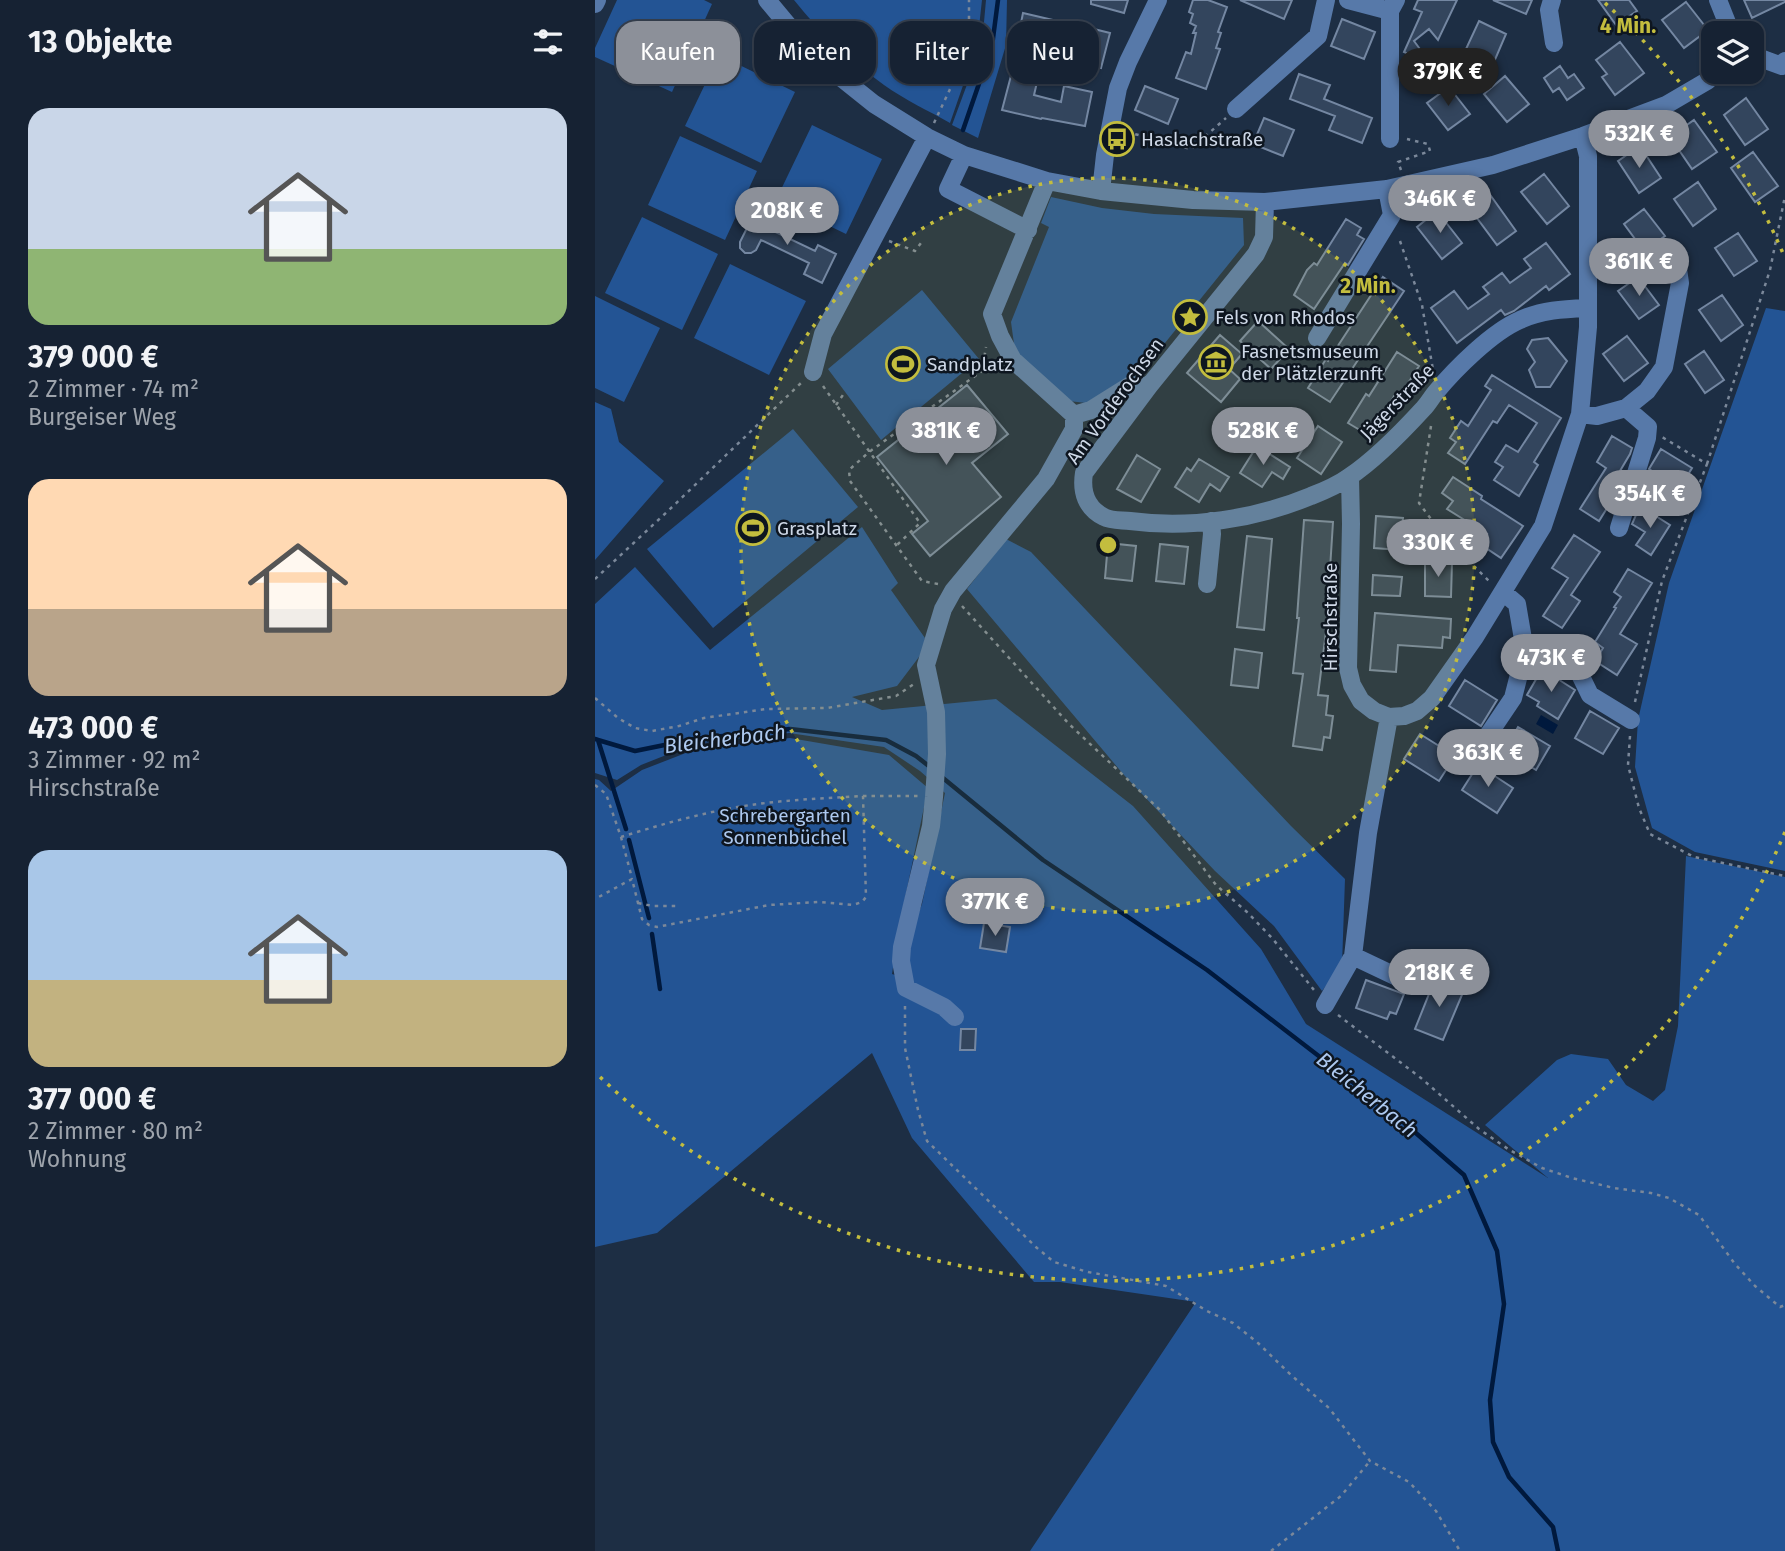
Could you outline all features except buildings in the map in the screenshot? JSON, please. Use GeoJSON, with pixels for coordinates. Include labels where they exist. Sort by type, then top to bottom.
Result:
{"type":"FeatureCollection","features":[{"type":"Feature","properties":{"kind":"street"},"geometry":{"type":"LineString","coordinates":[[767,0],[824,64],[874,104],[964,155],[1047,181],[1101,191],[1193,200],[1265,202],[1407,186],[1493,165],[1583,136],[1667,105],[1702,84]]}},
{"type":"Feature","properties":{"kind":"street"},"geometry":{"type":"LineString","coordinates":[[1101,191],[1118,88],[1158,0]]}},
{"type":"Feature","properties":{"kind":"street"},"geometry":{"type":"LineString","coordinates":[[1236,109],[1318,36],[1326,0]]}},
{"type":"Feature","properties":{"kind":"street"},"geometry":{"type":"LineString","coordinates":[[1348,0],[1393,6],[1390,139]]}},
{"type":"Feature","properties":{"kind":"street"},"geometry":{"type":"LineString","coordinates":[[1552,0],[1549,10],[1554,43]]}},
{"type":"Feature","properties":{"kind":"street"},"geometry":{"type":"LineString","coordinates":[[1718,0],[1726,21]]}},
{"type":"Feature","properties":{"kind":"street"},"geometry":{"type":"LineString","coordinates":[[1764,59],[1783,65],[1785,61]]}},
{"type":"Feature","properties":{"kind":"street"},"geometry":{"type":"LineString","coordinates":[[813,372],[823,334],[927,136]]}},
{"type":"Feature","properties":{"kind":"street"},"geometry":{"type":"LineString","coordinates":[[1325,1005],[1353,956],[1368,833],[1389,717],[1404,716],[1417,711],[1431,698],[1504,593],[1543,526],[1580,414],[1588,327],[1588,156],[1583,136]]}},
{"type":"Feature","properties":{"kind":"street"},"geometry":{"type":"LineString","coordinates":[[964,155],[948,189],[1028,230]]}},
{"type":"Feature","properties":{"kind":"street"},"geometry":{"type":"LineString","coordinates":[[955,1017],[944,1007],[906,988],[901,961],[931,826],[934,796],[936,712],[926,665],[943,609],[953,591],[1046,478],[1074,429],[1074,415],[1013,360],[992,314],[1047,181]]}},
{"type":"Feature","properties":{"kind":"street"},"geometry":{"type":"LineString","coordinates":[[1317,338],[1392,215],[1387,190]]}},
{"type":"Feature","properties":{"kind":"street","name":"Am Vorderochsen"},"geometry":{"type":"LineString","coordinates":[[1082,486],[1084,473],[1149,386],[1256,254],[1264,237],[1265,202]]}},
{"type":"Feature","properties":{"kind":"street"},"geometry":{"type":"LineString","coordinates":[[1580,414],[1597,416],[1626,408],[1647,391],[1664,367],[1679,283],[1677,262]]}},
{"type":"Feature","properties":{"kind":"street","name":"Jägerstraße"},"geometry":{"type":"LineString","coordinates":[[1082,486],[1088,506],[1105,518],[1139,523],[1196,523],[1252,515],[1292,504],[1350,477],[1387,446],[1425,408],[1436,391],[1482,345],[1518,320],[1552,310],[1587,308]]}},
{"type":"Feature","properties":{"kind":"street"},"geometry":{"type":"LineString","coordinates":[[1074,415],[1091,410],[1131,385],[1149,386]]}},
{"type":"Feature","properties":{"kind":"street"},"geometry":{"type":"LineString","coordinates":[[1619,527],[1647,438],[1648,427],[1626,408]]}},
{"type":"Feature","properties":{"kind":"street","name":"Hirschstraße"},"geometry":{"type":"LineString","coordinates":[[1350,477],[1349,667],[1352,685],[1361,701],[1374,711],[1389,717]]}},
{"type":"Feature","properties":{"kind":"street"},"geometry":{"type":"LineString","coordinates":[[1207,583],[1211,521]]}},
{"type":"Feature","properties":{"kind":"street"},"geometry":{"type":"LineString","coordinates":[[1480,747],[1513,698],[1525,651],[1517,604],[1504,593]]}},
{"type":"Feature","properties":{"kind":"street"},"geometry":{"type":"LineString","coordinates":[[1525,651],[1537,654],[1569,652],[1590,695],[1631,720]]}},
{"type":"Feature","properties":{"kind":"street"},"geometry":{"type":"LineString","coordinates":[[1353,956],[1412,984]]}},
{"type":"Feature","properties":{"kind":"path"},"geometry":{"type":"LineString","coordinates":[[927,136],[960,68],[969,28],[969,0]]}},
{"type":"Feature","properties":{"kind":"path"},"geometry":{"type":"LineString","coordinates":[[1110,128],[1192,149],[1236,109]]}},
{"type":"Feature","properties":{"kind":"path"},"geometry":{"type":"LineString","coordinates":[[1390,139],[1413,139],[1428,144],[1430,151],[1398,162],[1407,186]]}},
{"type":"Feature","properties":{"kind":"path"},"geometry":{"type":"LineString","coordinates":[[1785,196],[1770,270],[1707,464],[1662,581],[1631,720],[1628,765],[1639,808],[1650,834],[1694,856],[1785,876]]}},
{"type":"Feature","properties":{"kind":"path"},"geometry":{"type":"LineString","coordinates":[[869,248],[886,240],[915,251],[921,243]]}},
{"type":"Feature","properties":{"kind":"path"},"geometry":{"type":"LineString","coordinates":[[1400,242],[1422,305],[1436,391]]}},
{"type":"Feature","properties":{"kind":"path"},"geometry":{"type":"LineString","coordinates":[[953,591],[948,587],[922,581],[850,481],[849,470],[869,452],[982,371],[992,314]]}},
{"type":"Feature","properties":{"kind":"path"},"geometry":{"type":"LineString","coordinates":[[595,579],[813,372],[920,523],[897,545]]}},
{"type":"Feature","properties":{"kind":"path"},"geometry":{"type":"LineString","coordinates":[[836,405],[845,392]]}},
{"type":"Feature","properties":{"kind":"path"},"geometry":{"type":"LineString","coordinates":[[1425,408],[1432,419],[1419,502],[1443,535],[1504,593]]}},
{"type":"Feature","properties":{"kind":"path"},"geometry":{"type":"LineString","coordinates":[[1661,436],[1707,464]]}},
{"type":"Feature","properties":{"kind":"path"},"geometry":{"type":"LineString","coordinates":[[595,698],[618,718],[635,727],[652,731],[704,718],[766,709],[827,708],[896,696],[915,684],[926,665]]}},
{"type":"Feature","properties":{"kind":"path"},"geometry":{"type":"LineString","coordinates":[[595,785],[606,794],[641,904],[642,919],[657,927],[769,905],[819,902],[853,905],[862,902],[866,897],[863,796]]}},
{"type":"Feature","properties":{"kind":"path"},"geometry":{"type":"LineString","coordinates":[[621,837],[673,821],[785,800],[934,796]]}},
{"type":"Feature","properties":{"kind":"path"},"geometry":{"type":"LineString","coordinates":[[595,899],[632,879]]}},
{"type":"Feature","properties":{"kind":"path"},"geometry":{"type":"LineString","coordinates":[[641,904],[680,906]]}},
{"type":"Feature","properties":{"kind":"path"},"geometry":{"type":"LineString","coordinates":[[906,988],[905,1048],[927,1141],[1054,1262],[1087,1272],[1166,1286],[1233,1323],[1329,1408],[1370,1461],[1409,1482],[1436,1511],[1459,1551]]}},
{"type":"Feature","properties":{"kind":"path"},"geometry":{"type":"LineString","coordinates":[[1271,1551],[1341,1496],[1370,1461]]}},
{"type":"Feature","properties":{"kind":"green space"},"geometry":{"type":"Polygon","coordinates":[[[617,0],[704,0],[712,4],[704,21],[616,21],[616,67],[595,57],[595,48],[617,0]]]}},
{"type":"Feature","properties":{"kind":"green space"},"geometry":{"type":"Polygon","coordinates":[[[794,0],[982,0],[980,21],[890,21],[890,84],[964,84],[950,123],[900,96],[876,79],[876,21],[812,21],[794,0]]]}},
{"type":"Feature","properties":{"kind":"green space"},"geometry":{"type":"Polygon","coordinates":[[[986,0],[1007,0],[1006,45],[978,138],[952,125],[967,84],[993,84],[993,21],[984,21],[986,0]]]}},
{"type":"Feature","properties":{"kind":"green space"},"geometry":{"type":"Polygon","coordinates":[[[740,65],[754,72],[754,84],[779,84],[795,92],[761,163],[685,126],[705,84],[740,84],[740,65]]]}},
{"type":"Feature","properties":{"kind":"green space"},"geometry":{"type":"Polygon","coordinates":[[[654,84],[676,84],[672,92],[654,84]]]}},
{"type":"Feature","properties":{"kind":"green space"},"geometry":{"type":"Polygon","coordinates":[[[812,125],[882,159],[846,234],[776,200],[812,125]]]}},
{"type":"Feature","properties":{"kind":"green space"},"geometry":{"type":"Polygon","coordinates":[[[680,136],[757,171],[725,240],[648,205],[680,136]]]}},
{"type":"Feature","properties":{"kind":"green space"},"geometry":{"type":"Polygon","coordinates":[[[1051,197],[1102,208],[1154,214],[1243,218],[1244,245],[1144,369],[1086,403],[1060,400],[1015,351],[1011,322],[1049,227],[1041,223],[1051,197]]]}},
{"type":"Feature","properties":{"kind":"green space"},"geometry":{"type":"Polygon","coordinates":[[[642,217],[718,254],[682,330],[605,293],[642,217]]]}},
{"type":"Feature","properties":{"kind":"green space"},"geometry":{"type":"Polygon","coordinates":[[[730,264],[806,301],[769,375],[694,338],[730,264]]]}},
{"type":"Feature","properties":{"kind":"green space","name":"Sandplatz"},"geometry":{"type":"Polygon","coordinates":[[[922,290],[979,359],[881,440],[828,369],[922,290]]]}},
{"type":"Feature","properties":{"kind":"green space"},"geometry":{"type":"Polygon","coordinates":[[[595,296],[660,328],[624,402],[595,388],[595,296]]]}},
{"type":"Feature","properties":{"kind":"green space"},"geometry":{"type":"Polygon","coordinates":[[[1766,308],[1785,311],[1785,871],[1695,852],[1652,828],[1635,767],[1638,720],[1669,583],[1766,308]]]}},
{"type":"Feature","properties":{"kind":"green space"},"geometry":{"type":"Polygon","coordinates":[[[595,402],[611,409],[619,442],[664,481],[595,560],[595,402]]]}},
{"type":"Feature","properties":{"kind":"green space","name":"Grasplatz"},"geometry":{"type":"Polygon","coordinates":[[[793,429],[858,507],[713,628],[647,549],[793,429]]]}},
{"type":"Feature","properties":{"kind":"green space","name":"Schrebergarten Sonnenbüchel"},"geometry":{"type":"Polygon","coordinates":[[[862,527],[898,583],[891,590],[925,638],[922,653],[897,686],[852,697],[882,710],[996,699],[1133,806],[1261,949],[1306,1024],[1548,1178],[1485,1125],[1557,1060],[1571,1054],[1608,1059],[1626,1085],[1653,1101],[1665,1090],[1678,1026],[1686,856],[1785,877],[1785,1551],[1030,1551],[1196,1302],[1060,1282],[1034,1282],[912,1138],[872,1053],[657,1233],[595,1247],[595,779],[611,791],[642,770],[696,749],[790,738],[889,755],[928,788],[892,974],[908,979],[911,933],[922,904],[945,793],[920,771],[884,747],[789,733],[694,744],[641,765],[617,780],[595,773],[595,604],[635,567],[710,650],[862,527]]]}},
{"type":"Feature","properties":{"kind":"green space"},"geometry":{"type":"Polygon","coordinates":[[[1006,539],[1031,552],[1291,826],[1345,879],[1342,965],[1322,991],[1274,926],[1215,871],[1124,775],[967,589],[1006,539]]]}},
{"type":"Feature","properties":{"kind":"shaded area"},"geometry":{"type":"Polygon","coordinates":[[[1541,715],[1558,725],[1553,734],[1536,724],[1541,715]]]}},
{"type":"Feature","properties":{"kind":"waterway"},"geometry":{"type":"LineString","coordinates":[[963,130],[992,46],[998,0]]}},
{"type":"Feature","properties":{"kind":"waterway","name":"Bleicherbach"},"geometry":{"type":"LineString","coordinates":[[598,740],[635,751],[694,739],[790,729],[886,740],[930,767]]}},
{"type":"Feature","properties":{"kind":"waterway","name":"Bleicherbach"},"geometry":{"type":"LineString","coordinates":[[595,739],[598,740],[626,829]]}},
{"type":"Feature","properties":{"kind":"waterway","name":"Bleicherbach"},"geometry":{"type":"LineString","coordinates":[[943,778],[1043,860],[1207,970],[1394,1114],[1464,1175],[1497,1251],[1504,1304],[1490,1400],[1493,1442],[1509,1477],[1553,1527],[1558,1551]]}},
{"type":"Feature","properties":{"kind":"waterway","name":"Bleicherbach"},"geometry":{"type":"LineString","coordinates":[[629,840],[649,918]]}},
{"type":"Feature","properties":{"kind":"waterway","name":"Bleicherbach"},"geometry":{"type":"LineString","coordinates":[[652,934],[660,989]]}},
{"type":"Feature","properties":{"kind":"place","name":"Haslachstraße"},"geometry":{"type":"Point","coordinates":[1117,139]}},
{"type":"Feature","properties":{"kind":"place","name":"Fels von Rhodos"},"geometry":{"type":"Point","coordinates":[1190,317]}},
{"type":"Feature","properties":{"kind":"place","name":"Fasnetsmuseum der Plätzlerzunft"},"geometry":{"type":"Point","coordinates":[1216,362]}},
{"type":"Feature","properties":{"kind":"place","name":"Sandplatz"},"geometry":{"type":"Point","coordinates":[903,364]}},
{"type":"Feature","properties":{"kind":"place","name":"Grasplatz"},"geometry":{"type":"Point","coordinates":[753,528]}}]}
